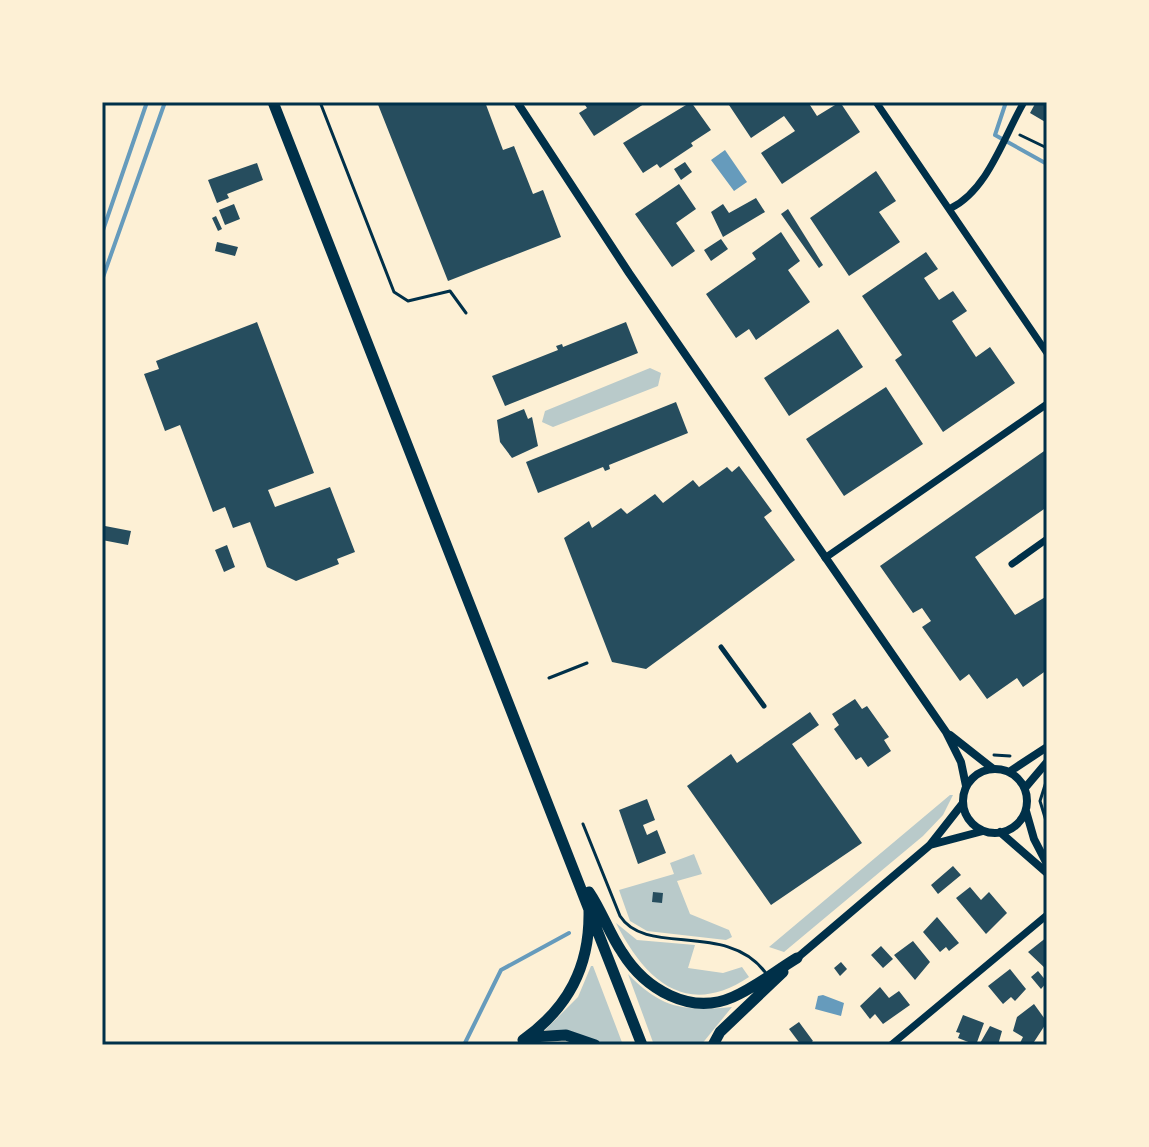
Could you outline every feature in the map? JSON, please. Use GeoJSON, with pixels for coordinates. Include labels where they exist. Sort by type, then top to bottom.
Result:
{"type":"FeatureCollection","features":[{"type":"Feature","properties":{"kind":"main road"},"geometry":{"type":"LineString","coordinates":[[273,102],[642,1045]]}},
{"type":"Feature","properties":{"kind":"main road"},"geometry":{"type":"LineString","coordinates":[[579,878],[599,907],[623,955],[642,977],[669,996],[696,1003],[714,1003],[770,979]]}},
{"type":"Feature","properties":{"kind":"main road"},"geometry":{"type":"LineString","coordinates":[[517,1042],[555,1013],[579,976],[586,956],[588,903]]}},
{"type":"Feature","properties":{"kind":"main road"},"geometry":{"type":"LineString","coordinates":[[713,1045],[720,1032],[770,979],[797,958]]}},
{"type":"Feature","properties":{"kind":"main road"},"geometry":{"type":"LineString","coordinates":[[517,1042],[546,1033],[566,1035],[595,1045]]}},
{"type":"Feature","properties":{"kind":"street"},"geometry":{"type":"LineString","coordinates":[[876,102],[1047,353]]}},
{"type":"Feature","properties":{"kind":"street"},"geometry":{"type":"LineString","coordinates":[[951,208],[969,196],[1024,102]]}},
{"type":"Feature","properties":{"kind":"street"},"geometry":{"type":"LineString","coordinates":[[521,103],[825,558],[946,732],[961,762],[966,786],[963,803],[930,845],[797,958]]}},
{"type":"Feature","properties":{"kind":"street"},"geometry":{"type":"LineString","coordinates":[[825,558],[1047,404]]}},
{"type":"Feature","properties":{"kind":"street"},"geometry":{"type":"LineString","coordinates":[[1012,564],[1047,539]]}},
{"type":"Feature","properties":{"kind":"street"},"geometry":{"type":"LineString","coordinates":[[721,647],[764,706]]}},
{"type":"Feature","properties":{"kind":"street"},"geometry":{"type":"LineString","coordinates":[[946,732],[992,768],[1009,772],[1025,788],[1026,811],[1047,864]]}},
{"type":"Feature","properties":{"kind":"street"},"geometry":{"type":"LineString","coordinates":[[1009,772],[1047,747]]}},
{"type":"Feature","properties":{"kind":"street"},"geometry":{"type":"LineString","coordinates":[[1025,788],[1047,762]]}},
{"type":"Feature","properties":{"kind":"street"},"geometry":{"type":"LineString","coordinates":[[966,786],[982,771],[992,768]]}},
{"type":"Feature","properties":{"kind":"street"},"geometry":{"type":"LineString","coordinates":[[963,803],[969,820],[984,831]]}},
{"type":"Feature","properties":{"kind":"street"},"geometry":{"type":"LineString","coordinates":[[930,845],[960,834],[1000,832],[1016,825],[1026,811]]}},
{"type":"Feature","properties":{"kind":"street"},"geometry":{"type":"LineString","coordinates":[[1000,832],[1047,873]]}},
{"type":"Feature","properties":{"kind":"street"},"geometry":{"type":"LineString","coordinates":[[891,1045],[1047,915]]}},
{"type":"Feature","properties":{"kind":"lane"},"geometry":{"type":"LineString","coordinates":[[320,102],[394,292],[408,301],[450,291],[466,313]]}},
{"type":"Feature","properties":{"kind":"lane"},"geometry":{"type":"LineString","coordinates":[[583,824],[620,916],[629,927],[642,935],[691,939],[738,949],[750,955],[770,979]]}},
{"type":"Feature","properties":{"kind":"path"},"geometry":{"type":"LineString","coordinates":[[1005,138],[1020,135],[1047,148]]}},
{"type":"Feature","properties":{"kind":"path"},"geometry":{"type":"LineString","coordinates":[[549,678],[587,663]]}},
{"type":"Feature","properties":{"kind":"path"},"geometry":{"type":"LineString","coordinates":[[988,753],[1022,754],[1028,760]]}},
{"type":"Feature","properties":{"kind":"path"},"geometry":{"type":"LineString","coordinates":[[1039,772],[1046,780],[1040,801],[1047,824]]}},
{"type":"Feature","properties":{"kind":"shaded area"},"geometry":{"type":"Polygon","coordinates":[[[650,368],[661,373],[658,386],[553,427],[542,422],[545,411],[650,368]]]}},
{"type":"Feature","properties":{"kind":"shaded area"},"geometry":{"type":"Polygon","coordinates":[[[953,795],[943,815],[923,836],[784,952],[769,947],[953,795]]]}},
{"type":"Feature","properties":{"kind":"shaded area"},"geometry":{"type":"Polygon","coordinates":[[[694,854],[702,874],[677,881],[690,914],[729,930],[732,937],[726,940],[647,931],[630,921],[619,890],[674,874],[670,863],[694,854]]]}},
{"type":"Feature","properties":{"kind":"shaded area"},"geometry":{"type":"Polygon","coordinates":[[[616,923],[637,940],[695,945],[688,968],[723,973],[742,967],[749,977],[726,989],[706,994],[687,993],[670,987],[640,961],[616,923]]]}},
{"type":"Feature","properties":{"kind":"shaded area"},"geometry":{"type":"Polygon","coordinates":[[[591,966],[623,1045],[545,1030],[578,997],[591,966]]]}},
{"type":"Feature","properties":{"kind":"shaded area"},"geometry":{"type":"Polygon","coordinates":[[[628,974],[652,995],[676,1006],[701,1009],[732,1007],[701,1045],[654,1045],[628,974]]]}},
{"type":"Feature","properties":{"kind":"water"},"geometry":{"type":"Polygon","coordinates":[[[725,150],[747,182],[734,191],[711,160],[725,150]]]}},
{"type":"Feature","properties":{"kind":"water"},"geometry":{"type":"Polygon","coordinates":[[[818,996],[844,1003],[841,1016],[815,1009],[818,996]]]}},
{"type":"Feature","properties":{"kind":"building"},"geometry":{"type":"Polygon","coordinates":[[[377,102],[473,102],[474,105],[485,102],[503,150],[514,146],[533,194],[543,190],[561,237],[448,281],[377,102]]]}},
{"type":"Feature","properties":{"kind":"building"},"geometry":{"type":"Polygon","coordinates":[[[583,102],[647,102],[594,136],[579,113],[587,108],[583,102]]]}},
{"type":"Feature","properties":{"kind":"building"},"geometry":{"type":"Polygon","coordinates":[[[691,102],[711,130],[660,168],[657,164],[643,173],[623,143],[691,102]]]}},
{"type":"Feature","properties":{"kind":"building"},"geometry":{"type":"Polygon","coordinates":[[[727,102],[808,102],[817,116],[840,102],[860,132],[782,184],[761,153],[795,131],[784,116],[751,138],[727,102]]]}},
{"type":"Feature","properties":{"kind":"building"},"geometry":{"type":"Polygon","coordinates":[[[1036,102],[1047,102],[1047,123],[1030,113],[1036,102]]]}},
{"type":"Feature","properties":{"kind":"building"},"geometry":{"type":"Polygon","coordinates":[[[685,162],[692,172],[681,180],[674,169],[685,162]]]}},
{"type":"Feature","properties":{"kind":"building"},"geometry":{"type":"Polygon","coordinates":[[[257,163],[263,180],[227,194],[229,198],[217,203],[208,180],[257,163]]]}},
{"type":"Feature","properties":{"kind":"building"},"geometry":{"type":"Polygon","coordinates":[[[876,171],[896,201],[879,212],[900,242],[849,276],[810,218],[876,171]]]}},
{"type":"Feature","properties":{"kind":"building"},"geometry":{"type":"Polygon","coordinates":[[[679,184],[696,209],[676,223],[695,251],[672,267],[635,214],[679,184]]]}},
{"type":"Feature","properties":{"kind":"building"},"geometry":{"type":"Polygon","coordinates":[[[756,198],[765,212],[723,237],[711,212],[723,204],[729,213],[756,198]]]}},
{"type":"Feature","properties":{"kind":"building"},"geometry":{"type":"Polygon","coordinates":[[[234,204],[240,219],[225,225],[219,210],[234,204]]]}},
{"type":"Feature","properties":{"kind":"building"},"geometry":{"type":"Polygon","coordinates":[[[788,209],[823,265],[819,268],[781,214],[788,209]]]}},
{"type":"Feature","properties":{"kind":"building"},"geometry":{"type":"Polygon","coordinates":[[[216,216],[222,229],[218,231],[212,218],[216,216]]]}},
{"type":"Feature","properties":{"kind":"building"},"geometry":{"type":"Polygon","coordinates":[[[781,232],[800,261],[788,270],[810,302],[756,340],[749,329],[736,338],[706,294],[756,259],[752,253],[781,232]]]}},
{"type":"Feature","properties":{"kind":"building"},"geometry":{"type":"Polygon","coordinates":[[[721,239],[728,249],[711,261],[704,250],[721,239]]]}},
{"type":"Feature","properties":{"kind":"building"},"geometry":{"type":"Polygon","coordinates":[[[217,242],[238,247],[235,256],[215,251],[217,242]]]}},
{"type":"Feature","properties":{"kind":"building"},"geometry":{"type":"Polygon","coordinates":[[[926,252],[938,269],[924,278],[939,300],[953,291],[967,311],[952,321],[976,357],[990,347],[1015,383],[943,432],[895,360],[902,355],[862,296],[926,252]]]}},
{"type":"Feature","properties":{"kind":"building"},"geometry":{"type":"Polygon","coordinates":[[[257,322],[314,473],[268,490],[275,507],[330,487],[355,552],[337,559],[339,564],[296,581],[267,567],[250,522],[233,528],[225,507],[213,512],[180,425],[165,431],[144,374],[159,369],[156,361],[257,322]]]}},
{"type":"Feature","properties":{"kind":"building"},"geometry":{"type":"Polygon","coordinates":[[[626,322],[638,353],[505,406],[492,376],[558,350],[556,346],[562,344],[563,347],[626,322]]]}},
{"type":"Feature","properties":{"kind":"building"},"geometry":{"type":"Polygon","coordinates":[[[838,329],[863,367],[789,416],[764,378],[838,329]]]}},
{"type":"Feature","properties":{"kind":"building"},"geometry":{"type":"Polygon","coordinates":[[[886,387],[923,444],[844,496],[806,439],[886,387]]]}},
{"type":"Feature","properties":{"kind":"building"},"geometry":{"type":"Polygon","coordinates":[[[676,402],[688,433],[609,465],[610,469],[605,471],[603,467],[538,493],[526,462],[676,402]]]}},
{"type":"Feature","properties":{"kind":"building"},"geometry":{"type":"Polygon","coordinates":[[[524,409],[528,419],[532,417],[538,446],[512,458],[500,442],[497,420],[524,409]]]}},
{"type":"Feature","properties":{"kind":"building"},"geometry":{"type":"Polygon","coordinates":[[[1047,449],[1047,507],[975,557],[1015,615],[1047,596],[1047,670],[1023,687],[1017,678],[987,699],[969,674],[960,681],[922,627],[931,621],[922,608],[913,613],[880,566],[1047,449]]]}},
{"type":"Feature","properties":{"kind":"building"},"geometry":{"type":"Polygon","coordinates":[[[739,466],[772,511],[764,517],[795,560],[646,669],[612,662],[564,538],[589,521],[592,528],[621,508],[627,514],[655,494],[663,503],[693,480],[699,487],[727,467],[732,472],[739,466]]]}},
{"type":"Feature","properties":{"kind":"building"},"geometry":{"type":"Polygon","coordinates":[[[105,526],[131,531],[128,545],[102,540],[105,526]]]}},
{"type":"Feature","properties":{"kind":"building"},"geometry":{"type":"Polygon","coordinates":[[[227,545],[235,567],[224,572],[215,550],[227,545]]]}},
{"type":"Feature","properties":{"kind":"building"},"geometry":{"type":"Polygon","coordinates":[[[855,699],[862,709],[867,706],[889,737],[884,740],[891,751],[868,767],[861,757],[856,760],[834,729],[839,725],[832,714],[855,699]]]}},
{"type":"Feature","properties":{"kind":"building"},"geometry":{"type":"Polygon","coordinates":[[[810,712],[819,725],[792,744],[862,843],[771,905],[687,786],[731,754],[737,763],[810,712]]]}},
{"type":"Feature","properties":{"kind":"building"},"geometry":{"type":"Polygon","coordinates":[[[647,799],[655,820],[643,825],[647,835],[657,830],[666,853],[638,864],[619,810],[647,799]]]}},
{"type":"Feature","properties":{"kind":"building"},"geometry":{"type":"Polygon","coordinates":[[[953,866],[961,875],[938,894],[931,885],[953,866]]]}},
{"type":"Feature","properties":{"kind":"building"},"geometry":{"type":"Polygon","coordinates":[[[970,887],[981,900],[989,892],[1007,913],[986,934],[956,898],[970,887]]]}},
{"type":"Feature","properties":{"kind":"building"},"geometry":{"type":"Polygon","coordinates":[[[653,892],[663,893],[662,903],[652,902],[653,892]]]}},
{"type":"Feature","properties":{"kind":"building"},"geometry":{"type":"Polygon","coordinates":[[[937,917],[959,943],[949,951],[946,947],[940,952],[923,932],[937,917]]]}},
{"type":"Feature","properties":{"kind":"building"},"geometry":{"type":"Polygon","coordinates":[[[1047,937],[1047,970],[1028,952],[1047,937]]]}},
{"type":"Feature","properties":{"kind":"building"},"geometry":{"type":"Polygon","coordinates":[[[913,941],[930,962],[915,980],[894,955],[913,941]]]}},
{"type":"Feature","properties":{"kind":"building"},"geometry":{"type":"Polygon","coordinates":[[[881,946],[893,959],[883,968],[871,955],[881,946]]]}},
{"type":"Feature","properties":{"kind":"building"},"geometry":{"type":"Polygon","coordinates":[[[841,962],[847,969],[840,976],[834,968],[841,962]]]}},
{"type":"Feature","properties":{"kind":"building"},"geometry":{"type":"Polygon","coordinates":[[[1010,969],[1026,989],[1015,1001],[1011,997],[1003,1004],[988,986],[1010,969]]]}},
{"type":"Feature","properties":{"kind":"building"},"geometry":{"type":"Polygon","coordinates":[[[1038,971],[1047,982],[1041,989],[1031,977],[1038,971]]]}},
{"type":"Feature","properties":{"kind":"building"},"geometry":{"type":"Polygon","coordinates":[[[880,987],[889,998],[899,991],[910,1005],[883,1024],[875,1014],[870,1019],[860,1006],[880,987]]]}},
{"type":"Feature","properties":{"kind":"building"},"geometry":{"type":"Polygon","coordinates":[[[1034,1004],[1047,1022],[1032,1045],[1019,1045],[1023,1037],[1013,1031],[1017,1017],[1034,1004]]]}},
{"type":"Feature","properties":{"kind":"building"},"geometry":{"type":"Polygon","coordinates":[[[963,1015],[984,1023],[976,1045],[958,1038],[960,1033],[956,1032],[963,1015]]]}},
{"type":"Feature","properties":{"kind":"building"},"geometry":{"type":"Polygon","coordinates":[[[799,1022],[813,1041],[808,1045],[801,1045],[789,1029],[799,1022]]]}},
{"type":"Feature","properties":{"kind":"building"},"geometry":{"type":"Polygon","coordinates":[[[990,1026],[1002,1031],[998,1045],[979,1045],[990,1026]]]}},
{"type":"Feature","properties":{"kind":"waterway"},"geometry":{"type":"LineString","coordinates":[[102,233],[147,102]]}},
{"type":"Feature","properties":{"kind":"waterway"},"geometry":{"type":"LineString","coordinates":[[102,280],[165,102]]}},
{"type":"Feature","properties":{"kind":"waterway"},"geometry":{"type":"LineString","coordinates":[[1006,102],[995,135],[1047,164]]}},
{"type":"Feature","properties":{"kind":"waterway"},"geometry":{"type":"LineString","coordinates":[[464,1045],[501,970],[569,933]]}}]}
